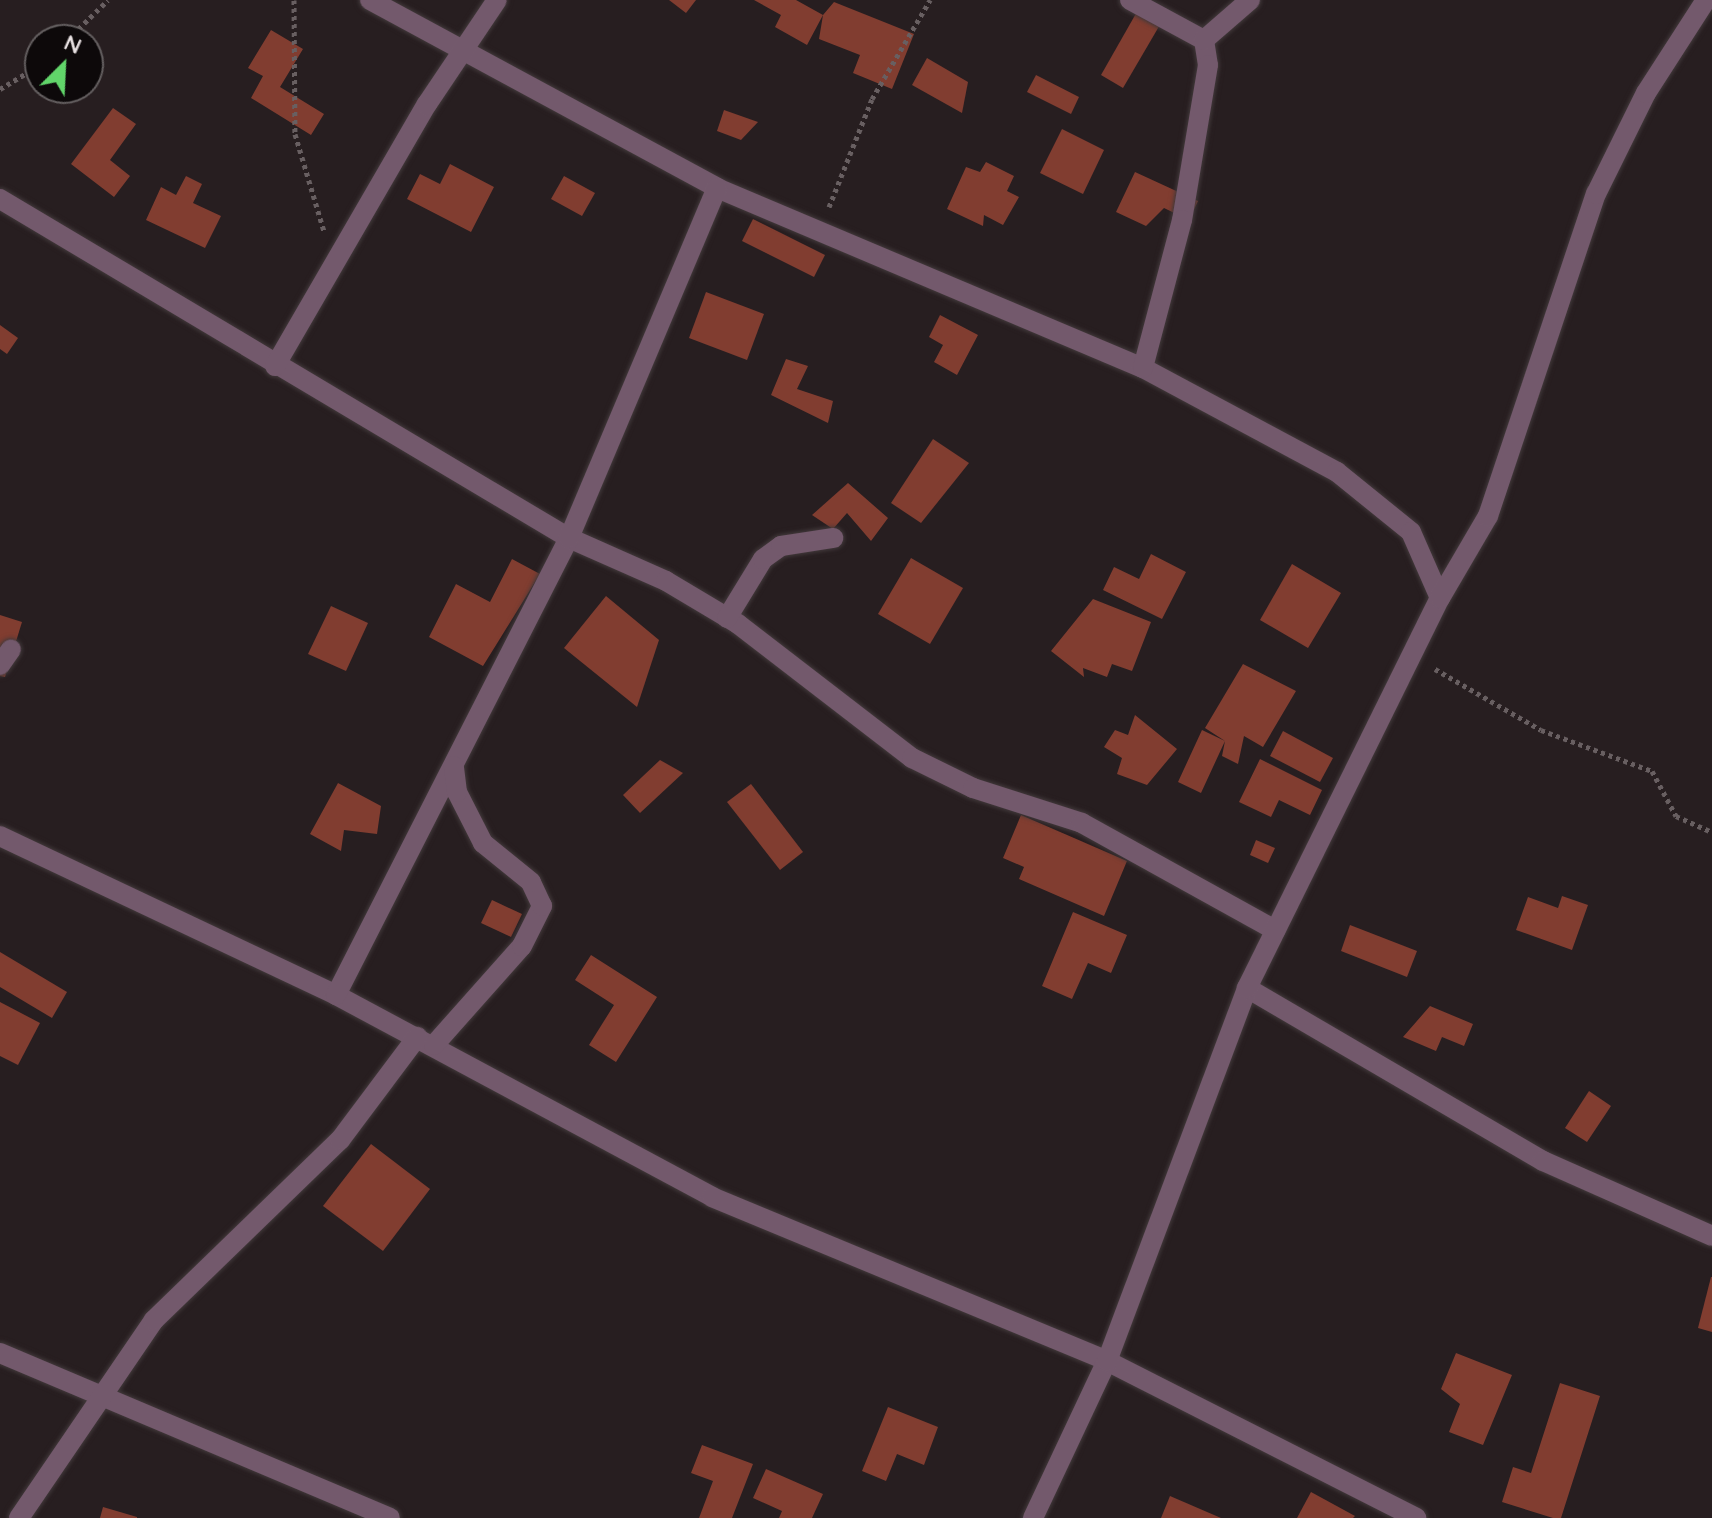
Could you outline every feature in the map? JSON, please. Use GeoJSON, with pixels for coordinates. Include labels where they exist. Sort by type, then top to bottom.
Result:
{"type":"FeatureCollection","features":[{"type":"Feature","properties":{"kind":"street"},"geometry":{"type":"LineString","coordinates":[[370,0],[459,53],[717,188],[818,234],[1143,368],[1337,472],[1411,532],[1440,598]]}},
{"type":"Feature","properties":{"kind":"street"},"geometry":{"type":"LineString","coordinates":[[275,366],[459,53],[497,0]]}},
{"type":"Feature","properties":{"kind":"street"},"geometry":{"type":"LineString","coordinates":[[1130,0],[1204,40]]}},
{"type":"Feature","properties":{"kind":"street"},"geometry":{"type":"LineString","coordinates":[[1204,40],[1250,0]]}},
{"type":"Feature","properties":{"kind":"street"},"geometry":{"type":"LineString","coordinates":[[1033,1518],[1107,1361],[1247,988],[1440,598],[1488,516],[1596,194],[1646,93],[1706,0]]}},
{"type":"Feature","properties":{"kind":"street"},"geometry":{"type":"LineString","coordinates":[[1143,368],[1190,179],[1208,65],[1204,40]]}},
{"type":"Feature","properties":{"kind":"street"},"geometry":{"type":"LineString","coordinates":[[336,995],[569,538],[717,188]]}},
{"type":"Feature","properties":{"kind":"street"},"geometry":{"type":"LineString","coordinates":[[0,199],[275,366],[569,538],[727,618],[912,758],[973,788],[1082,823],[1275,930]]}},
{"type":"Feature","properties":{"kind":"street"},"geometry":{"type":"LineString","coordinates":[[727,618],[763,559],[781,546],[833,538]]}},
{"type":"Feature","properties":{"kind":"street"},"geometry":{"type":"LineString","coordinates":[[19,1518],[154,1320],[340,1140],[426,1041],[522,946],[542,906],[531,882],[483,843],[457,792],[454,766]]}},
{"type":"Feature","properties":{"kind":"street"},"geometry":{"type":"LineString","coordinates":[[0,836],[336,995],[712,1197],[1107,1361],[1416,1518]]}},
{"type":"Feature","properties":{"kind":"street"},"geometry":{"type":"LineString","coordinates":[[1247,988],[1543,1161],[1712,1236]]}},
{"type":"Feature","properties":{"kind":"street"},"geometry":{"type":"LineString","coordinates":[[0,1353],[101,1399],[390,1518]]}},
{"type":"Feature","properties":{"kind":"path"},"geometry":{"type":"LineString","coordinates":[[83,24],[108,0]]}},
{"type":"Feature","properties":{"kind":"path"},"geometry":{"type":"LineString","coordinates":[[294,0],[295,134],[337,259]]}},
{"type":"Feature","properties":{"kind":"path"},"geometry":{"type":"LineString","coordinates":[[818,234],[872,99],[930,0]]}},
{"type":"Feature","properties":{"kind":"path"},"geometry":{"type":"LineString","coordinates":[[0,89],[24,75]]}},
{"type":"Feature","properties":{"kind":"path"},"geometry":{"type":"LineString","coordinates":[[1434,668],[1541,730],[1652,771],[1676,816],[1712,832]]}},
{"type":"Feature","properties":{"kind":"building"},"geometry":{"type":"Polygon","coordinates":[[[669,0],[696,0],[686,13],[669,0]]]}},
{"type":"Feature","properties":{"kind":"building"},"geometry":{"type":"Polygon","coordinates":[[[754,0],[796,0],[823,15],[807,45],[775,27],[781,15],[754,0]]]}},
{"type":"Feature","properties":{"kind":"building"},"geometry":{"type":"Polygon","coordinates":[[[834,2],[914,34],[892,89],[853,73],[860,55],[819,39],[823,15],[834,2]]]}},
{"type":"Feature","properties":{"kind":"building"},"geometry":{"type":"Polygon","coordinates":[[[1138,10],[1161,23],[1123,88],[1101,75],[1138,10]]]}},
{"type":"Feature","properties":{"kind":"building"},"geometry":{"type":"Polygon","coordinates":[[[271,30],[303,49],[280,87],[324,114],[311,135],[251,98],[263,76],[248,68],[271,30]]]}},
{"type":"Feature","properties":{"kind":"building"},"geometry":{"type":"Polygon","coordinates":[[[927,58],[968,82],[962,113],[912,85],[927,58]]]}},
{"type":"Feature","properties":{"kind":"building"},"geometry":{"type":"Polygon","coordinates":[[[1036,75],[1079,97],[1071,114],[1027,92],[1036,75]]]}},
{"type":"Feature","properties":{"kind":"building"},"geometry":{"type":"Polygon","coordinates":[[[113,108],[136,124],[110,160],[130,176],[114,197],[71,164],[113,108]]]}},
{"type":"Feature","properties":{"kind":"building"},"geometry":{"type":"Polygon","coordinates":[[[724,110],[758,122],[741,140],[717,131],[724,110]]]}},
{"type":"Feature","properties":{"kind":"building"},"geometry":{"type":"Polygon","coordinates":[[[1062,129],[1104,150],[1083,194],[1040,173],[1062,129]]]}},
{"type":"Feature","properties":{"kind":"building"},"geometry":{"type":"Polygon","coordinates":[[[986,162],[1014,176],[1007,191],[1019,197],[1003,225],[984,215],[983,226],[947,209],[966,167],[980,172],[986,162]]]}},
{"type":"Feature","properties":{"kind":"building"},"geometry":{"type":"Polygon","coordinates":[[[450,164],[494,187],[471,232],[407,199],[420,174],[440,184],[450,164]]]}},
{"type":"Feature","properties":{"kind":"building"},"geometry":{"type":"Polygon","coordinates":[[[1135,172],[1198,201],[1189,220],[1164,208],[1146,226],[1116,212],[1135,172]]]}},
{"type":"Feature","properties":{"kind":"building"},"geometry":{"type":"Polygon","coordinates":[[[186,176],[202,184],[193,203],[221,216],[205,248],[146,220],[161,187],[176,195],[186,176]]]}},
{"type":"Feature","properties":{"kind":"building"},"geometry":{"type":"Polygon","coordinates":[[[564,176],[595,193],[582,216],[551,199],[564,176]]]}},
{"type":"Feature","properties":{"kind":"building"},"geometry":{"type":"Polygon","coordinates":[[[753,219],[825,255],[814,277],[742,241],[753,219]]]}},
{"type":"Feature","properties":{"kind":"building"},"geometry":{"type":"Polygon","coordinates":[[[706,292],[764,314],[747,360],[689,338],[706,292]]]}},
{"type":"Feature","properties":{"kind":"building"},"geometry":{"type":"Polygon","coordinates":[[[940,315],[978,335],[957,375],[934,362],[943,345],[929,337],[940,315]]]}},
{"type":"Feature","properties":{"kind":"building"},"geometry":{"type":"Polygon","coordinates":[[[0,325],[18,338],[7,354],[0,349],[0,325]]]}},
{"type":"Feature","properties":{"kind":"building"},"geometry":{"type":"Polygon","coordinates":[[[786,359],[808,366],[797,389],[833,401],[828,423],[771,395],[786,359]]]}},
{"type":"Feature","properties":{"kind":"building"},"geometry":{"type":"Polygon","coordinates":[[[933,439],[969,463],[921,523],[891,503],[933,439]]]}},
{"type":"Feature","properties":{"kind":"building"},"geometry":{"type":"Polygon","coordinates":[[[848,483],[888,518],[871,541],[847,513],[833,529],[812,515],[848,483]]]}},
{"type":"Feature","properties":{"kind":"building"},"geometry":{"type":"Polygon","coordinates":[[[1151,554],[1186,572],[1162,619],[1103,590],[1114,567],[1139,579],[1151,554]]]}},
{"type":"Feature","properties":{"kind":"building"},"geometry":{"type":"Polygon","coordinates":[[[911,558],[963,588],[930,644],[878,614],[911,558]]]}},
{"type":"Feature","properties":{"kind":"building"},"geometry":{"type":"Polygon","coordinates":[[[512,559],[540,574],[483,666],[429,637],[456,584],[490,602],[512,559]]]}},
{"type":"Feature","properties":{"kind":"building"},"geometry":{"type":"Polygon","coordinates":[[[1292,564],[1341,593],[1308,648],[1260,620],[1292,564]]]}},
{"type":"Feature","properties":{"kind":"building"},"geometry":{"type":"Polygon","coordinates":[[[606,596],[659,640],[637,707],[564,648],[606,596]]]}},
{"type":"Feature","properties":{"kind":"building"},"geometry":{"type":"Polygon","coordinates":[[[1093,599],[1151,622],[1132,671],[1112,664],[1107,677],[1083,668],[1084,677],[1051,651],[1093,599]]]}},
{"type":"Feature","properties":{"kind":"building"},"geometry":{"type":"Polygon","coordinates":[[[331,606],[368,623],[346,671],[308,654],[331,606]]]}},
{"type":"Feature","properties":{"kind":"building"},"geometry":{"type":"Polygon","coordinates":[[[0,615],[22,622],[5,677],[0,676],[0,615]]]}},
{"type":"Feature","properties":{"kind":"building"},"geometry":{"type":"Polygon","coordinates":[[[1243,664],[1296,691],[1263,747],[1244,736],[1238,764],[1222,756],[1225,741],[1205,728],[1243,664]]]}},
{"type":"Feature","properties":{"kind":"building"},"geometry":{"type":"Polygon","coordinates":[[[1135,715],[1177,749],[1147,785],[1117,774],[1122,758],[1104,747],[1115,730],[1128,735],[1135,715]]]}},
{"type":"Feature","properties":{"kind":"building"},"geometry":{"type":"Polygon","coordinates":[[[1202,730],[1225,741],[1201,793],[1178,782],[1202,730]]]}},
{"type":"Feature","properties":{"kind":"building"},"geometry":{"type":"Polygon","coordinates":[[[1283,731],[1333,758],[1320,782],[1270,756],[1283,731]]]}},
{"type":"Feature","properties":{"kind":"building"},"geometry":{"type":"Polygon","coordinates":[[[1260,759],[1322,790],[1310,815],[1279,800],[1271,817],[1239,802],[1260,759]]]}},
{"type":"Feature","properties":{"kind":"building"},"geometry":{"type":"Polygon","coordinates":[[[660,760],[683,773],[640,813],[623,795],[660,760]]]}},
{"type":"Feature","properties":{"kind":"building"},"geometry":{"type":"Polygon","coordinates":[[[338,783],[381,806],[377,834],[344,830],[341,851],[310,834],[338,783]]]}},
{"type":"Feature","properties":{"kind":"building"},"geometry":{"type":"Polygon","coordinates":[[[751,784],[803,852],[780,870],[727,802],[751,784]]]}},
{"type":"Feature","properties":{"kind":"building"},"geometry":{"type":"Polygon","coordinates":[[[1021,815],[1127,861],[1104,916],[1019,879],[1024,867],[1003,858],[1021,815]]]}},
{"type":"Feature","properties":{"kind":"building"},"geometry":{"type":"Polygon","coordinates":[[[1256,840],[1275,848],[1268,863],[1250,855],[1256,840]]]}},
{"type":"Feature","properties":{"kind":"building"},"geometry":{"type":"Polygon","coordinates":[[[1562,896],[1588,905],[1572,950],[1516,930],[1528,897],[1558,908],[1562,896]]]}},
{"type":"Feature","properties":{"kind":"building"},"geometry":{"type":"Polygon","coordinates":[[[492,900],[522,914],[511,937],[481,923],[492,900]]]}},
{"type":"Feature","properties":{"kind":"building"},"geometry":{"type":"Polygon","coordinates":[[[1073,912],[1127,935],[1111,973],[1088,963],[1072,999],[1042,986],[1073,912]]]}},
{"type":"Feature","properties":{"kind":"building"},"geometry":{"type":"Polygon","coordinates":[[[1350,925],[1417,951],[1407,977],[1341,951],[1350,925]]]}},
{"type":"Feature","properties":{"kind":"building"},"geometry":{"type":"Polygon","coordinates":[[[0,952],[67,992],[52,1018],[0,987],[0,952]]]}},
{"type":"Feature","properties":{"kind":"building"},"geometry":{"type":"Polygon","coordinates":[[[591,955],[657,997],[616,1062],[589,1045],[614,1005],[575,980],[591,955]]]}},
{"type":"Feature","properties":{"kind":"building"},"geometry":{"type":"Polygon","coordinates":[[[0,1002],[40,1023],[18,1065],[0,1056],[0,1002]]]}},
{"type":"Feature","properties":{"kind":"building"},"geometry":{"type":"Polygon","coordinates":[[[1430,1006],[1473,1024],[1464,1046],[1442,1037],[1436,1051],[1403,1037],[1430,1006]]]}},
{"type":"Feature","properties":{"kind":"building"},"geometry":{"type":"Polygon","coordinates":[[[1589,1091],[1611,1106],[1587,1142],[1565,1128],[1589,1091]]]}},
{"type":"Feature","properties":{"kind":"building"},"geometry":{"type":"Polygon","coordinates":[[[371,1144],[430,1189],[383,1251],[323,1206],[371,1144]]]}},
{"type":"Feature","properties":{"kind":"building"},"geometry":{"type":"Polygon","coordinates":[[[1712,1277],[1712,1332],[1698,1328],[1712,1277]]]}},
{"type":"Feature","properties":{"kind":"building"},"geometry":{"type":"Polygon","coordinates":[[[1456,1353],[1512,1375],[1483,1445],[1449,1432],[1460,1404],[1441,1389],[1456,1353]]]}},
{"type":"Feature","properties":{"kind":"building"},"geometry":{"type":"Polygon","coordinates":[[[1560,1383],[1600,1396],[1561,1518],[1553,1518],[1502,1502],[1513,1467],[1531,1473],[1560,1383]]]}},
{"type":"Feature","properties":{"kind":"building"},"geometry":{"type":"Polygon","coordinates":[[[888,1407],[938,1427],[924,1465],[897,1454],[886,1481],[862,1471],[888,1407]]]}},
{"type":"Feature","properties":{"kind":"building"},"geometry":{"type":"Polygon","coordinates":[[[702,1445],[753,1464],[732,1518],[699,1518],[713,1481],[691,1473],[702,1445]]]}},
{"type":"Feature","properties":{"kind":"building"},"geometry":{"type":"Polygon","coordinates":[[[766,1469],[823,1494],[812,1518],[779,1518],[782,1511],[753,1498],[766,1469]]]}},
{"type":"Feature","properties":{"kind":"building"},"geometry":{"type":"Polygon","coordinates":[[[1311,1492],[1355,1516],[1297,1518],[1311,1492]]]}},
{"type":"Feature","properties":{"kind":"building"},"geometry":{"type":"Polygon","coordinates":[[[1170,1496],[1221,1518],[1161,1518],[1170,1496]]]}},
{"type":"Feature","properties":{"kind":"building"},"geometry":{"type":"Polygon","coordinates":[[[103,1507],[137,1517],[137,1518],[100,1518],[103,1507]]]}}]}
